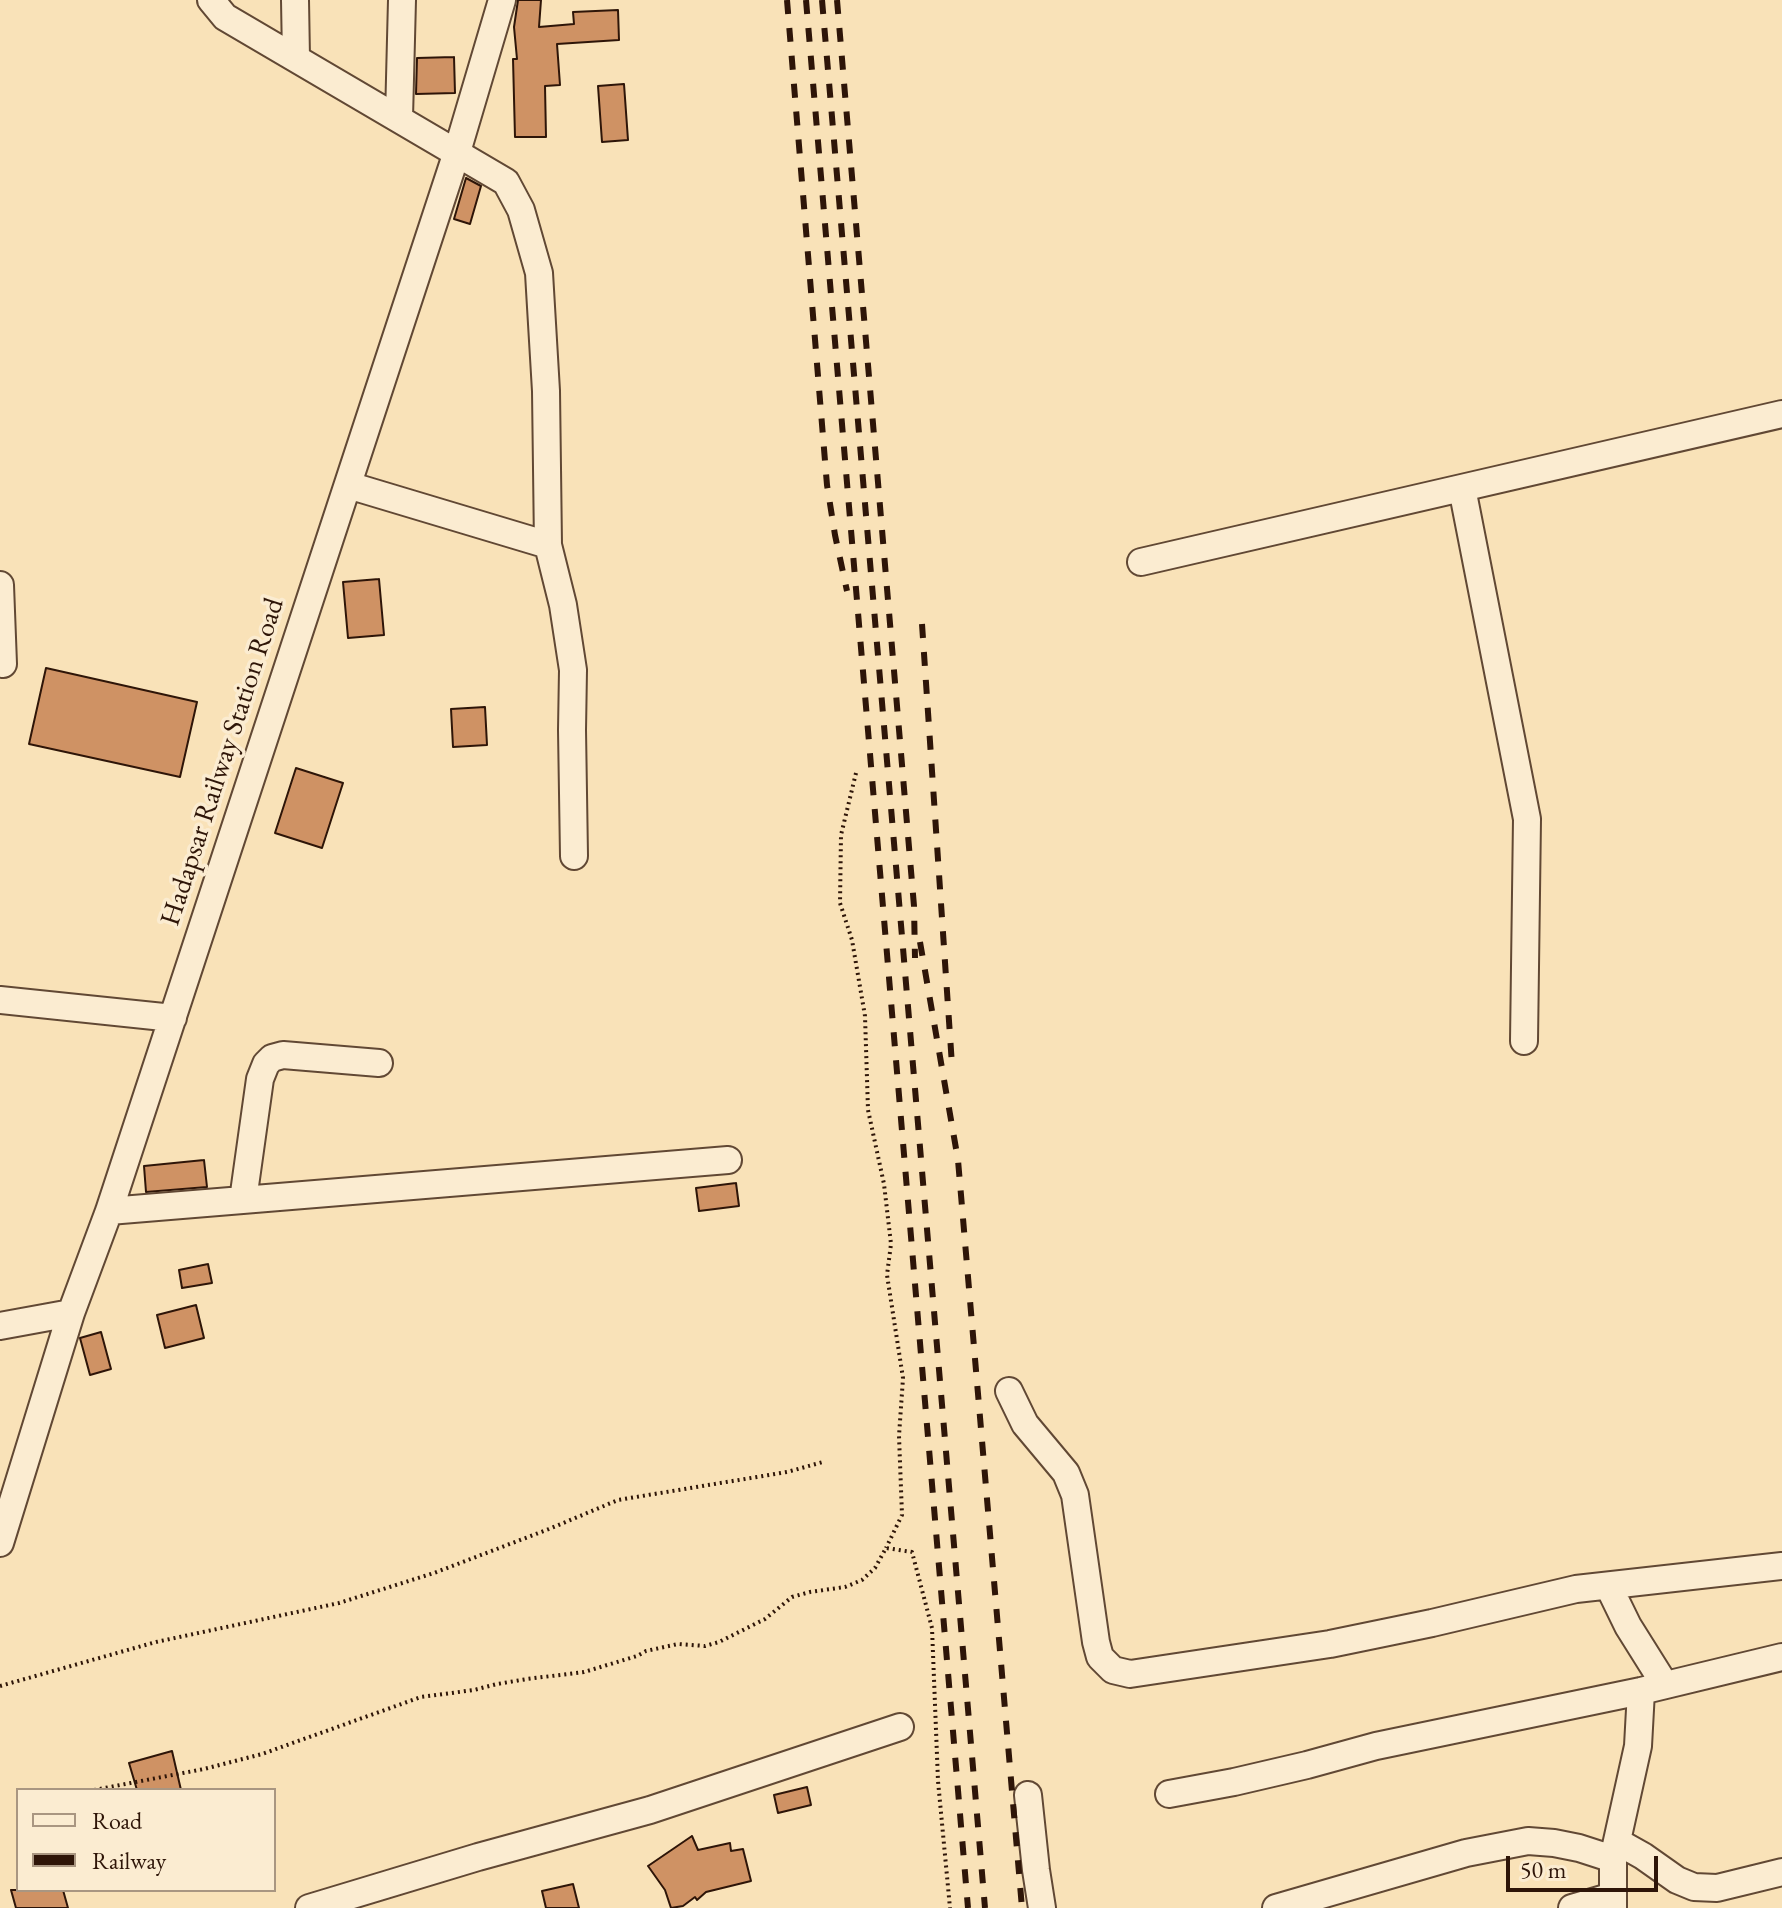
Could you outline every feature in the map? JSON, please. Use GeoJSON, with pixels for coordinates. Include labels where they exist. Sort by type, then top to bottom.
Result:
{"type":"FeatureCollection","features":[{"type":"Feature","properties":{"kind":"street"},"geometry":{"type":"LineString","coordinates":[[211,0],[225,17],[506,182],[521,210],[539,273],[546,391],[548,545],[563,605],[573,670],[574,856]]}},
{"type":"Feature","properties":{"kind":"street"},"geometry":{"type":"LineString","coordinates":[[295,0],[296,57]]}},
{"type":"Feature","properties":{"kind":"street"},"geometry":{"type":"LineString","coordinates":[[399,118],[402,0]]}},
{"type":"Feature","properties":{"kind":"street","name":"Hadapsar Railway Station Road"},"geometry":{"type":"LineString","coordinates":[[0,1543],[71,1313],[109,1211],[457,152],[502,0]]}},
{"type":"Feature","properties":{"kind":"street"},"geometry":{"type":"LineString","coordinates":[[1141,562],[1782,414]]}},
{"type":"Feature","properties":{"kind":"street"},"geometry":{"type":"LineString","coordinates":[[348,485],[548,545]]}},
{"type":"Feature","properties":{"kind":"street"},"geometry":{"type":"LineString","coordinates":[[1462,488],[1527,819],[1524,1041]]}},
{"type":"Feature","properties":{"kind":"street"},"geometry":{"type":"LineString","coordinates":[[0,585],[3,664]]}},
{"type":"Feature","properties":{"kind":"street"},"geometry":{"type":"LineString","coordinates":[[0,1000],[173,1018]]}},
{"type":"Feature","properties":{"kind":"street"},"geometry":{"type":"LineString","coordinates":[[243,1200],[260,1079],[266,1064],[272,1058],[283,1055],[379,1063]]}},
{"type":"Feature","properties":{"kind":"street"},"geometry":{"type":"LineString","coordinates":[[109,1211],[728,1160]]}},
{"type":"Feature","properties":{"kind":"street"},"geometry":{"type":"LineString","coordinates":[[0,1326],[71,1313]]}},
{"type":"Feature","properties":{"kind":"street"},"geometry":{"type":"LineString","coordinates":[[1009,1391],[1025,1424],[1066,1473],[1075,1495],[1100,1657],[1113,1670],[1130,1674],[1330,1644],[1576,1589],[1782,1566]]}},
{"type":"Feature","properties":{"kind":"street"},"geometry":{"type":"LineString","coordinates":[[1572,1908],[1613,1902],[1616,1850],[1653,1688],[1609,1587]]}},
{"type":"Feature","properties":{"kind":"street"},"geometry":{"type":"LineString","coordinates":[[1169,1794],[1234,1782],[1376,1746],[1653,1688],[1782,1657]]}},
{"type":"Feature","properties":{"kind":"street"},"geometry":{"type":"LineString","coordinates":[[309,1908],[650,1810],[900,1727]]}},
{"type":"Feature","properties":{"kind":"street"},"geometry":{"type":"LineString","coordinates":[[1028,1795],[1042,1908]]}},
{"type":"Feature","properties":{"kind":"street"},"geometry":{"type":"LineString","coordinates":[[1276,1908],[1466,1853],[1528,1841],[1616,1850],[1643,1856],[1677,1880],[1694,1887],[1717,1888],[1782,1872]]}},
{"type":"Feature","properties":{"kind":"path"},"geometry":{"type":"LineString","coordinates":[[104,1788],[204,1769],[262,1754],[421,1697],[584,1672],[646,1651],[678,1644],[705,1646],[765,1619],[792,1597],[845,1587],[862,1580],[875,1568],[902,1515],[899,1436],[903,1378],[887,1275],[891,1244],[884,1184],[868,1110],[865,1016],[852,940],[840,903],[841,835],[856,773]]}},
{"type":"Feature","properties":{"kind":"path"},"geometry":{"type":"LineString","coordinates":[[0,1686],[156,1642],[339,1603],[434,1573],[618,1500],[787,1472],[823,1462]]}},
{"type":"Feature","properties":{"kind":"path"},"geometry":{"type":"LineString","coordinates":[[886,1548],[912,1552],[932,1628],[938,1781],[950,1908]]}},
{"type":"Feature","properties":{"kind":"building"},"geometry":{"type":"Polygon","coordinates":[[[518,0],[541,0],[539,27],[574,24],[573,12],[618,10],[619,40],[557,44],[560,85],[545,86],[546,137],[515,137],[513,59],[517,59],[514,27],[518,0]]]}},
{"type":"Feature","properties":{"kind":"building"},"geometry":{"type":"Polygon","coordinates":[[[454,57],[455,93],[416,94],[417,58],[454,57]]]}},
{"type":"Feature","properties":{"kind":"building"},"geometry":{"type":"Polygon","coordinates":[[[624,84],[628,140],[602,142],[598,86],[624,84]]]}},
{"type":"Feature","properties":{"kind":"building"},"geometry":{"type":"Polygon","coordinates":[[[466,178],[481,186],[470,224],[454,219],[466,178]]]}},
{"type":"Feature","properties":{"kind":"building"},"geometry":{"type":"Polygon","coordinates":[[[379,579],[384,635],[348,638],[343,582],[379,579]]]}},
{"type":"Feature","properties":{"kind":"building"},"geometry":{"type":"Polygon","coordinates":[[[46,668],[197,702],[180,777],[29,744],[46,668]]]}},
{"type":"Feature","properties":{"kind":"building"},"geometry":{"type":"Polygon","coordinates":[[[485,707],[487,745],[453,747],[451,709],[485,707]]]}},
{"type":"Feature","properties":{"kind":"building"},"geometry":{"type":"Polygon","coordinates":[[[296,768],[343,783],[322,848],[275,833],[296,768]]]}},
{"type":"Feature","properties":{"kind":"building"},"geometry":{"type":"Polygon","coordinates":[[[204,1160],[207,1187],[146,1192],[144,1166],[204,1160]]]}},
{"type":"Feature","properties":{"kind":"building"},"geometry":{"type":"Polygon","coordinates":[[[736,1183],[739,1206],[699,1211],[696,1188],[736,1183]]]}},
{"type":"Feature","properties":{"kind":"building"},"geometry":{"type":"Polygon","coordinates":[[[208,1264],[212,1283],[182,1288],[179,1270],[208,1264]]]}},
{"type":"Feature","properties":{"kind":"building"},"geometry":{"type":"Polygon","coordinates":[[[196,1305],[204,1338],[165,1348],[157,1315],[196,1305]]]}},
{"type":"Feature","properties":{"kind":"building"},"geometry":{"type":"Polygon","coordinates":[[[101,1332],[111,1369],[90,1375],[80,1338],[101,1332]]]}},
{"type":"Feature","properties":{"kind":"building"},"geometry":{"type":"Polygon","coordinates":[[[172,1751],[181,1788],[136,1788],[129,1763],[172,1751]]]}},
{"type":"Feature","properties":{"kind":"building"},"geometry":{"type":"Polygon","coordinates":[[[807,1787],[811,1805],[778,1813],[774,1795],[807,1787]]]}},
{"type":"Feature","properties":{"kind":"building"},"geometry":{"type":"Polygon","coordinates":[[[692,1836],[698,1850],[730,1843],[731,1851],[743,1849],[751,1881],[706,1892],[697,1900],[695,1897],[683,1906],[671,1908],[665,1890],[648,1866],[692,1836]]]}},
{"type":"Feature","properties":{"kind":"building"},"geometry":{"type":"Polygon","coordinates":[[[573,1884],[579,1908],[546,1908],[542,1891],[573,1884]]]}},
{"type":"Feature","properties":{"kind":"building"},"geometry":{"type":"Polygon","coordinates":[[[11,1890],[64,1892],[68,1908],[16,1908],[11,1890]]]}},
{"type":"Feature","properties":{"kind":"railway"},"geometry":{"type":"LineString","coordinates":[[787,0],[827,485],[847,591]]}},
{"type":"Feature","properties":{"kind":"railway"},"geometry":{"type":"LineString","coordinates":[[806,0],[968,1908]]}},
{"type":"Feature","properties":{"kind":"railway"},"geometry":{"type":"LineString","coordinates":[[822,0],[985,1908]]}},
{"type":"Feature","properties":{"kind":"railway"},"geometry":{"type":"LineString","coordinates":[[837,0],[914,906],[915,958]]}},
{"type":"Feature","properties":{"kind":"railway"},"geometry":{"type":"LineString","coordinates":[[922,624],[952,1065]]}},
{"type":"Feature","properties":{"kind":"railway"},"geometry":{"type":"LineString","coordinates":[[920,942],[958,1160],[1022,1908]]}}]}
